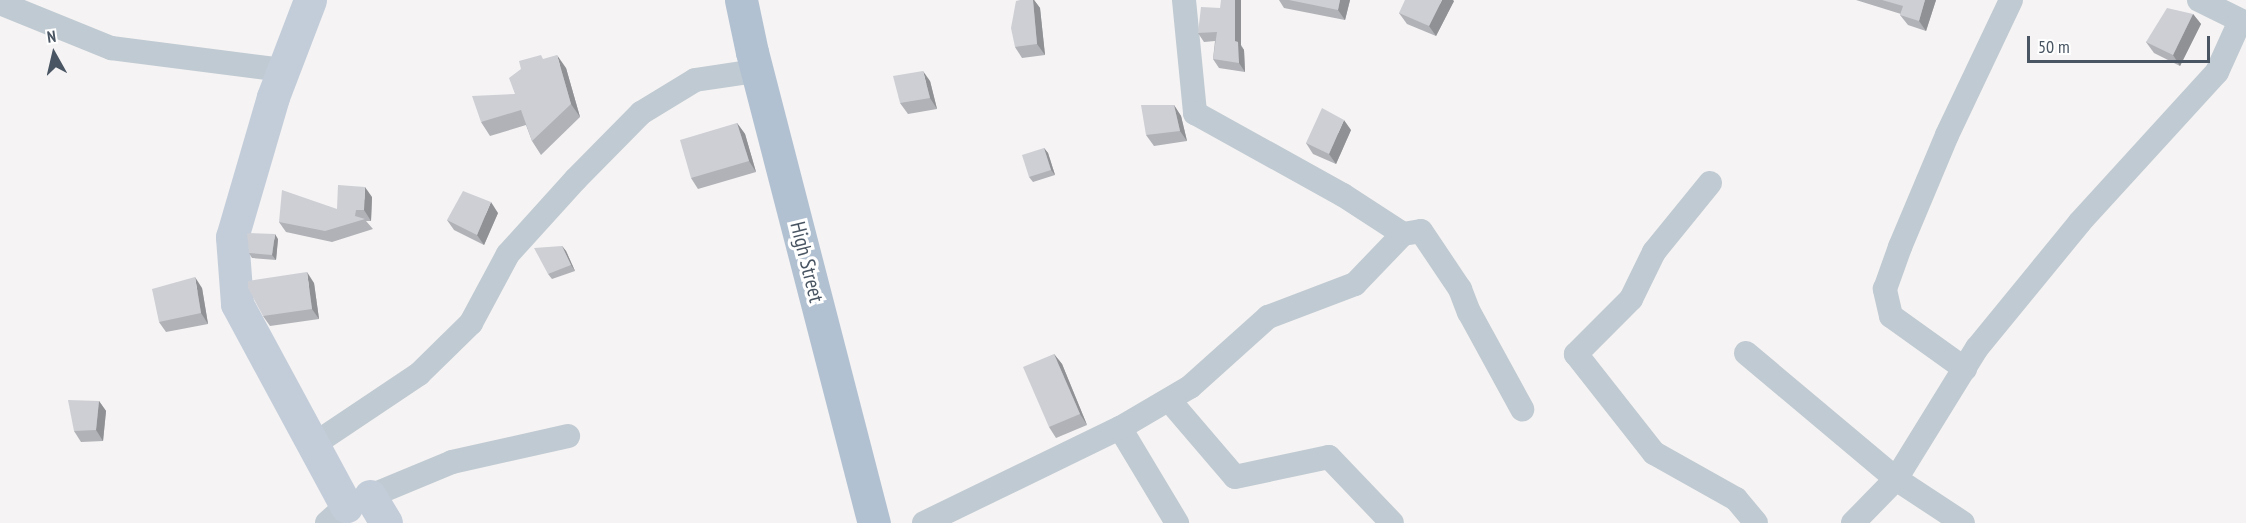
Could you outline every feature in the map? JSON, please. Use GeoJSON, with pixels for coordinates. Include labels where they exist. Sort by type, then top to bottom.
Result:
{"type":"FeatureCollection","features":[{"type":"Feature","properties":{"kind":"main road","name":"High Street"},"geometry":{"type":"LineString","coordinates":[[741,0],[756,71],[874,523]]}},
{"type":"Feature","properties":{"kind":"street"},"geometry":{"type":"LineString","coordinates":[[310,0],[283,70],[232,237],[237,304],[313,445],[357,512],[452,462],[568,436]]}},
{"type":"Feature","properties":{"kind":"street"},"geometry":{"type":"LineString","coordinates":[[1184,0],[1195,113],[1343,195],[1403,234]]}},
{"type":"Feature","properties":{"kind":"street"},"geometry":{"type":"LineString","coordinates":[[1965,369],[1891,316],[1885,289],[1947,135],[2011,0]]}},
{"type":"Feature","properties":{"kind":"street"},"geometry":{"type":"LineString","coordinates":[[1853,523],[1896,479],[1977,348],[2080,222],[2217,72],[2243,22],[2199,0]]}},
{"type":"Feature","properties":{"kind":"street"},"geometry":{"type":"LineString","coordinates":[[0,3],[111,48],[283,70]]}},
{"type":"Feature","properties":{"kind":"street"},"geometry":{"type":"LineString","coordinates":[[313,445],[420,374],[471,323],[508,254],[576,179],[641,113],[695,80],[756,71]]}},
{"type":"Feature","properties":{"kind":"street"},"geometry":{"type":"LineString","coordinates":[[1710,183],[1654,252],[1631,299],[1576,354],[1654,453],[1736,499],[1756,523]]}},
{"type":"Feature","properties":{"kind":"street"},"geometry":{"type":"LineString","coordinates":[[924,523],[1120,428],[1190,387],[1268,317],[1355,284],[1403,234],[1421,231],[1460,289],[1469,312],[1522,409]]}},
{"type":"Feature","properties":{"kind":"street"},"geometry":{"type":"LineString","coordinates":[[1746,353],[1896,479],[1963,523]]}},
{"type":"Feature","properties":{"kind":"street"},"geometry":{"type":"LineString","coordinates":[[1168,400],[1235,477],[1329,457],[1392,523]]}},
{"type":"Feature","properties":{"kind":"street"},"geometry":{"type":"LineString","coordinates":[[1120,428],[1177,523]]}},
{"type":"Feature","properties":{"kind":"building"},"geometry":{"type":"Polygon","coordinates":[[[1033,0],[1037,44],[1015,47],[1011,28],[1016,1],[1033,0]]]}},
{"type":"Feature","properties":{"kind":"building"},"geometry":{"type":"Polygon","coordinates":[[[1221,0],[1235,0],[1235,41],[1238,42],[1239,63],[1213,59],[1217,32],[1198,33],[1201,7],[1220,8],[1221,0]]]}},
{"type":"Feature","properties":{"kind":"building"},"geometry":{"type":"Polygon","coordinates":[[[1289,0],[1340,0],[1338,10],[1289,0]]]}},
{"type":"Feature","properties":{"kind":"building"},"geometry":{"type":"Polygon","coordinates":[[[1405,0],[1442,0],[1429,26],[1399,13],[1405,0]]]}},
{"type":"Feature","properties":{"kind":"building"},"geometry":{"type":"Polygon","coordinates":[[[1882,0],[1925,0],[1919,21],[1900,15],[1903,6],[1882,0]]]}},
{"type":"Feature","properties":{"kind":"building"},"geometry":{"type":"Polygon","coordinates":[[[2167,8],[2193,14],[2173,55],[2146,42],[2167,8]]]}},
{"type":"Feature","properties":{"kind":"building"},"geometry":{"type":"Polygon","coordinates":[[[541,55],[543,59],[557,55],[571,104],[532,141],[521,110],[481,122],[472,96],[515,94],[509,78],[521,69],[519,61],[541,55]]]}},
{"type":"Feature","properties":{"kind":"building"},"geometry":{"type":"Polygon","coordinates":[[[923,71],[930,98],[900,103],[893,76],[923,71]]]}},
{"type":"Feature","properties":{"kind":"building"},"geometry":{"type":"Polygon","coordinates":[[[1141,105],[1174,105],[1180,131],[1146,135],[1141,105]]]}},
{"type":"Feature","properties":{"kind":"building"},"geometry":{"type":"Polygon","coordinates":[[[1322,108],[1344,120],[1329,154],[1306,143],[1322,108]]]}},
{"type":"Feature","properties":{"kind":"building"},"geometry":{"type":"Polygon","coordinates":[[[737,123],[749,161],[691,178],[680,140],[737,123]]]}},
{"type":"Feature","properties":{"kind":"building"},"geometry":{"type":"Polygon","coordinates":[[[1044,148],[1051,170],[1029,177],[1022,155],[1044,148]]]}},
{"type":"Feature","properties":{"kind":"building"},"geometry":{"type":"Polygon","coordinates":[[[338,185],[365,187],[364,210],[356,210],[355,216],[365,219],[325,231],[279,222],[282,190],[337,209],[338,185]]]}},
{"type":"Feature","properties":{"kind":"building"},"geometry":{"type":"Polygon","coordinates":[[[463,191],[491,202],[477,235],[447,220],[463,191]]]}},
{"type":"Feature","properties":{"kind":"building"},"geometry":{"type":"Polygon","coordinates":[[[247,233],[275,234],[272,255],[249,253],[247,233]]]}},
{"type":"Feature","properties":{"kind":"building"},"geometry":{"type":"Polygon","coordinates":[[[562,246],[571,265],[548,274],[534,248],[562,246]]]}},
{"type":"Feature","properties":{"kind":"building"},"geometry":{"type":"Polygon","coordinates":[[[307,272],[312,309],[263,316],[248,288],[248,281],[307,272]]]}},
{"type":"Feature","properties":{"kind":"building"},"geometry":{"type":"Polygon","coordinates":[[[195,277],[201,313],[159,322],[152,289],[195,277]]]}},
{"type":"Feature","properties":{"kind":"building"},"geometry":{"type":"Polygon","coordinates":[[[1054,354],[1080,414],[1049,427],[1023,367],[1054,354]]]}},
{"type":"Feature","properties":{"kind":"building"},"geometry":{"type":"Polygon","coordinates":[[[68,400],[99,401],[96,430],[74,431],[68,400]]]}}]}
